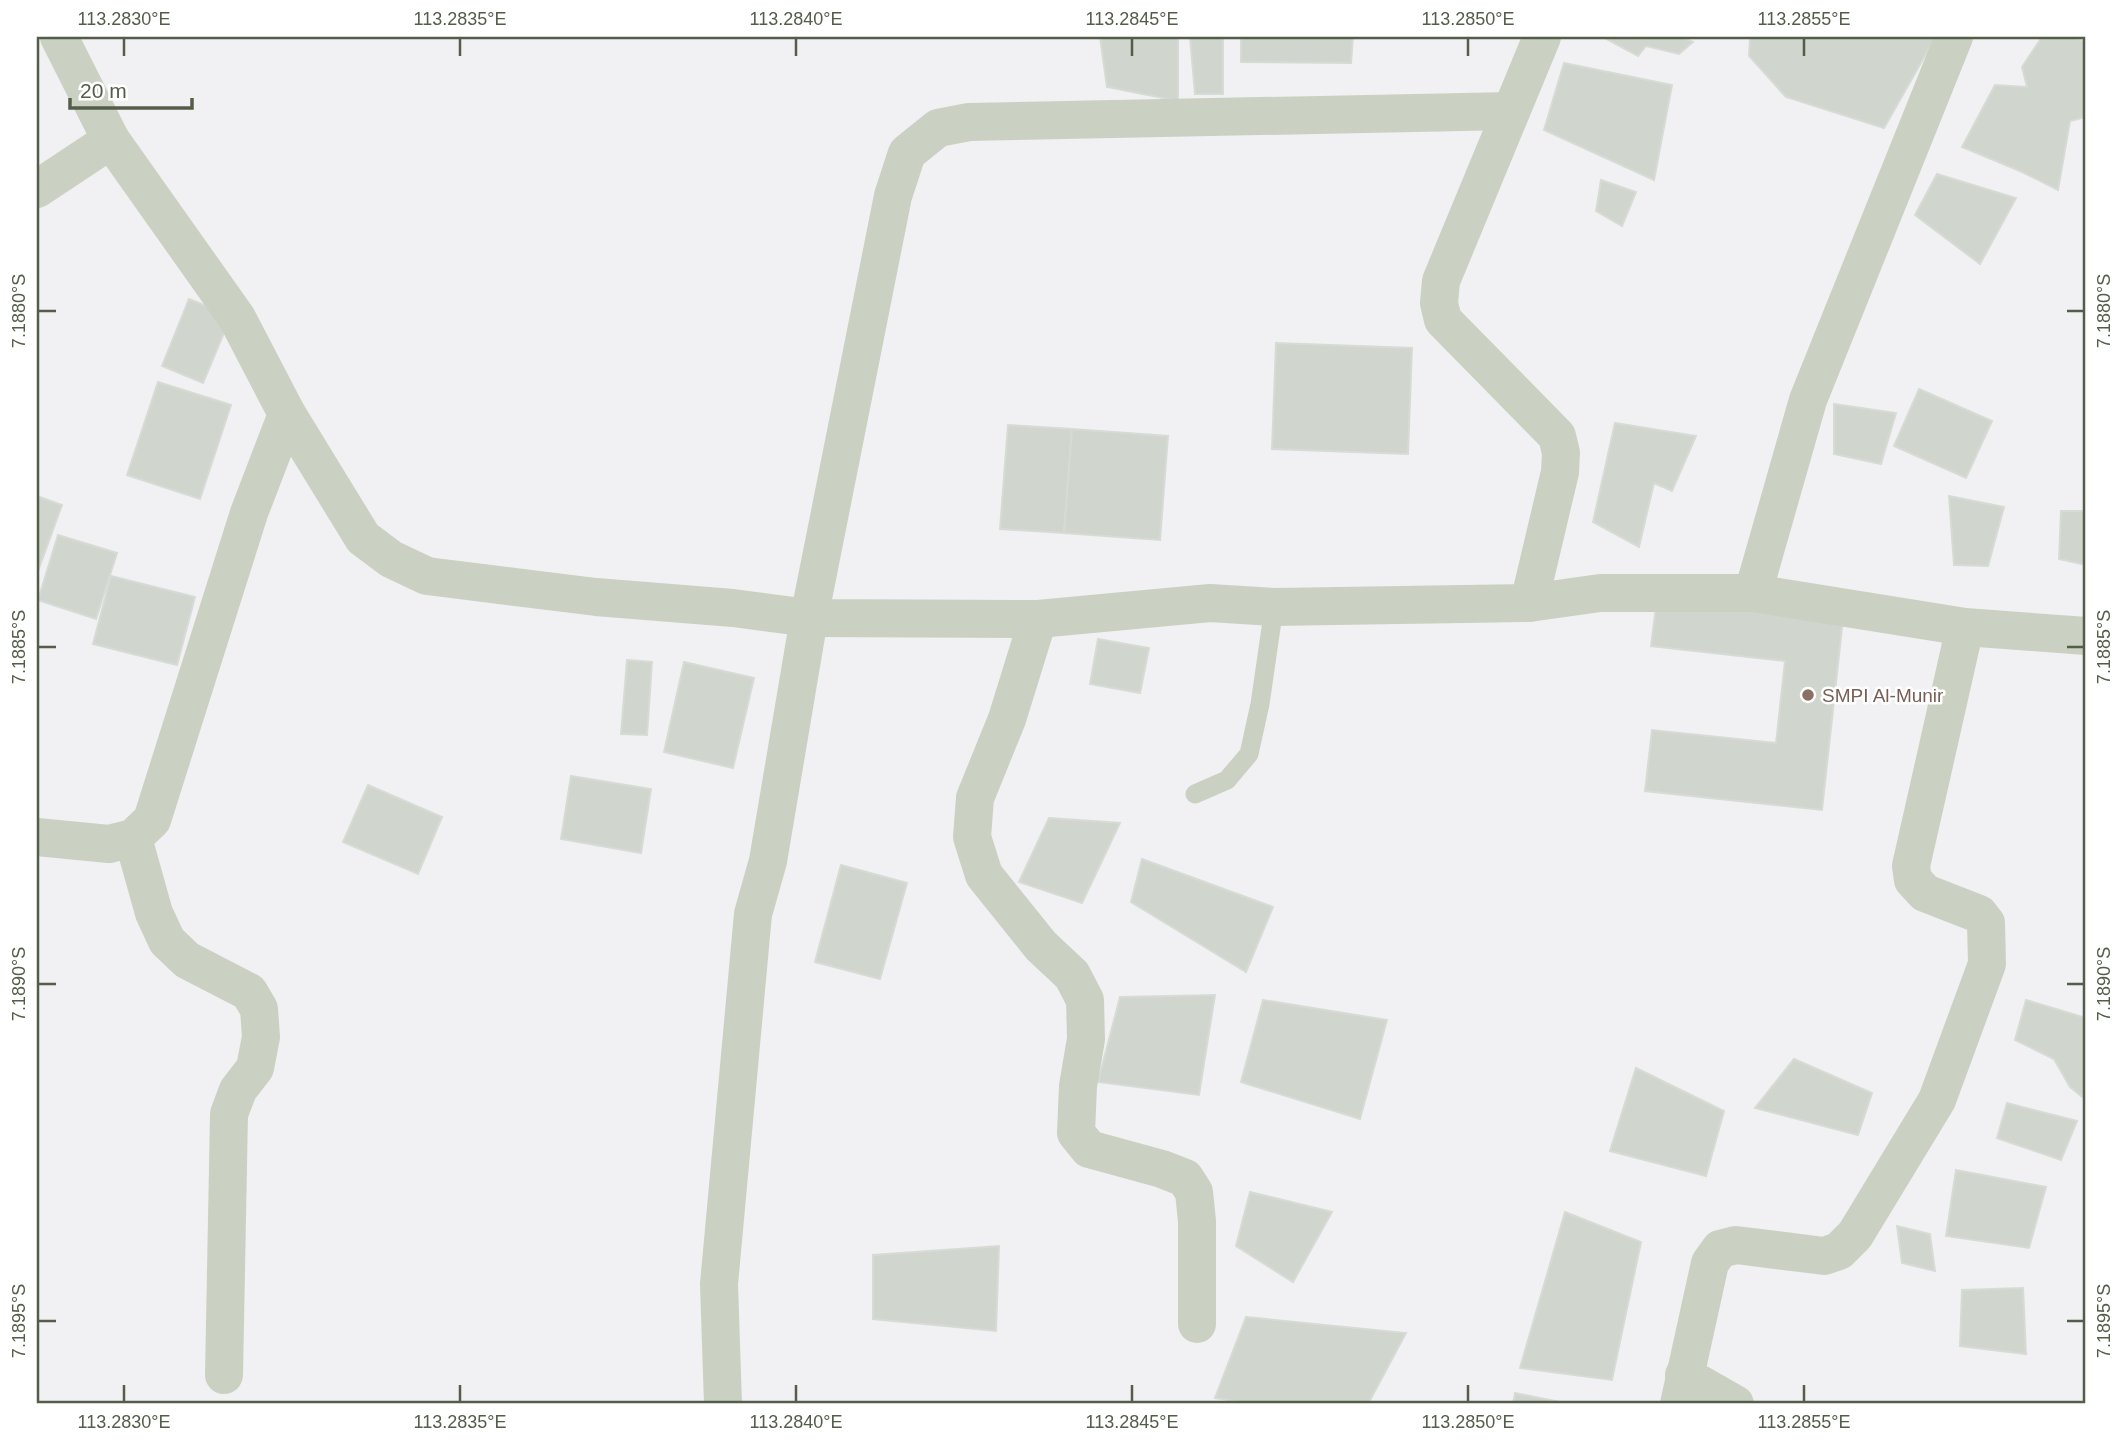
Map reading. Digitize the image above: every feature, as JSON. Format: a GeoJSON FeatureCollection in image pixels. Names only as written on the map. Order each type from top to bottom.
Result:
{"type":"FeatureCollection","features":[{"type":"Feature","properties":{"kind":"street"},"geometry":{"type":"LineString","coordinates":[[59,37],[111,140],[237,318],[287,414],[363,538],[391,559],[428,576],[596,597],[733,608],[809,618],[1038,619],[1210,603],[1274,607],[1529,603],[1600,593],[1753,593],[1965,627],[2086,636]]}},
{"type":"Feature","properties":{"kind":"street"},"geometry":{"type":"LineString","coordinates":[[1529,603],[1560,472],[1561,453],[1557,436],[1443,320],[1439,303],[1441,281],[1542,37]]}},
{"type":"Feature","properties":{"kind":"street"},"geometry":{"type":"LineString","coordinates":[[1753,593],[1808,400],[1954,37]]}},
{"type":"Feature","properties":{"kind":"street"},"geometry":{"type":"LineString","coordinates":[[723,1404],[719,1284],[753,914],[768,861],[809,618],[893,196],[907,153],[938,128],[969,122],[1511,111]]}},
{"type":"Feature","properties":{"kind":"street"},"geometry":{"type":"LineString","coordinates":[[37,189],[111,140]]}},
{"type":"Feature","properties":{"kind":"street"},"geometry":{"type":"LineString","coordinates":[[37,837],[110,844],[133,838],[152,820],[249,513],[287,414]]}},
{"type":"Feature","properties":{"kind":"street"},"geometry":{"type":"LineString","coordinates":[[1038,619],[1007,719],[975,798],[972,837],[984,875],[1041,946],[1072,975],[1085,1000],[1086,1039],[1078,1086],[1076,1133],[1089,1149],[1162,1168],[1185,1178],[1194,1192],[1197,1221],[1197,1324]]}},
{"type":"Feature","properties":{"kind":"street"},"geometry":{"type":"LineString","coordinates":[[1735,1404],[1681,1389],[1710,1263],[1720,1249],[1736,1245],[1824,1256],[1839,1251],[1855,1235],[1937,1100],[1987,964],[1986,923],[1979,914],[1925,892],[1913,880],[1911,866],[1965,627]]}},
{"type":"Feature","properties":{"kind":"street"},"geometry":{"type":"LineString","coordinates":[[133,838],[154,913],[167,941],[187,960],[249,992],[259,1009],[261,1037],[255,1068],[238,1090],[229,1114],[225,1374]]}},
{"type":"Feature","properties":{"kind":"lane"},"geometry":{"type":"LineString","coordinates":[[1195,794],[1227,780],[1249,754],[1260,704],[1274,607]]}},
{"type":"Feature","properties":{"kind":"building"},"geometry":{"type":"Polygon","coordinates":[[[1100,37],[1178,37],[1178,101],[1107,87],[1100,37]]]}},
{"type":"Feature","properties":{"kind":"building"},"geometry":{"type":"Polygon","coordinates":[[[1190,37],[1223,37],[1223,94],[1195,94],[1190,37]]]}},
{"type":"Feature","properties":{"kind":"building"},"geometry":{"type":"Polygon","coordinates":[[[1241,37],[1353,37],[1351,63],[1241,62],[1241,37]]]}},
{"type":"Feature","properties":{"kind":"building"},"geometry":{"type":"Polygon","coordinates":[[[1603,37],[1683,37],[1693,42],[1679,54],[1646,46],[1638,56],[1603,37]]]}},
{"type":"Feature","properties":{"kind":"building"},"geometry":{"type":"Polygon","coordinates":[[[1750,37],[1935,38],[1884,128],[1786,97],[1749,56],[1750,37]]]}},
{"type":"Feature","properties":{"kind":"building"},"geometry":{"type":"Polygon","coordinates":[[[2042,37],[2075,37],[2086,43],[2086,117],[2070,121],[2058,190],[1962,147],[1995,85],[2027,87],[2022,67],[2042,37]]]}},
{"type":"Feature","properties":{"kind":"building"},"geometry":{"type":"Polygon","coordinates":[[[1564,63],[1672,85],[1654,180],[1544,130],[1564,63]]]}},
{"type":"Feature","properties":{"kind":"building"},"geometry":{"type":"Polygon","coordinates":[[[1937,174],[2016,198],[1980,264],[1915,215],[1937,174]]]}},
{"type":"Feature","properties":{"kind":"building"},"geometry":{"type":"Polygon","coordinates":[[[1601,180],[1636,192],[1622,226],[1596,211],[1601,180]]]}},
{"type":"Feature","properties":{"kind":"building"},"geometry":{"type":"Polygon","coordinates":[[[189,299],[231,316],[203,383],[162,366],[189,299]]]}},
{"type":"Feature","properties":{"kind":"building"},"geometry":{"type":"Polygon","coordinates":[[[1276,343],[1412,348],[1408,454],[1272,449],[1276,343]]]}},
{"type":"Feature","properties":{"kind":"building"},"geometry":{"type":"Polygon","coordinates":[[[158,382],[231,405],[200,499],[127,475],[158,382]]]}},
{"type":"Feature","properties":{"kind":"building"},"geometry":{"type":"Polygon","coordinates":[[[1919,389],[1992,421],[1966,478],[1894,446],[1919,389]]]}},
{"type":"Feature","properties":{"kind":"building"},"geometry":{"type":"Polygon","coordinates":[[[1834,404],[1896,413],[1881,464],[1834,454],[1834,404]]]}},
{"type":"Feature","properties":{"kind":"building"},"geometry":{"type":"Polygon","coordinates":[[[1615,423],[1696,436],[1672,491],[1654,483],[1639,547],[1593,522],[1615,423]]]}},
{"type":"Feature","properties":{"kind":"building"},"geometry":{"type":"Polygon","coordinates":[[[1008,425],[1072,429],[1064,533],[1000,529],[1008,425]]]}},
{"type":"Feature","properties":{"kind":"building"},"geometry":{"type":"Polygon","coordinates":[[[1072,429],[1168,436],[1160,540],[1064,533],[1072,429]]]}},
{"type":"Feature","properties":{"kind":"building"},"geometry":{"type":"Polygon","coordinates":[[[37,496],[62,505],[37,574],[37,496]]]}},
{"type":"Feature","properties":{"kind":"building"},"geometry":{"type":"Polygon","coordinates":[[[1949,496],[2004,507],[1988,566],[1954,565],[1949,496]]]}},
{"type":"Feature","properties":{"kind":"building"},"geometry":{"type":"Polygon","coordinates":[[[2061,511],[2086,511],[2086,565],[2059,559],[2061,511]]]}},
{"type":"Feature","properties":{"kind":"building"},"geometry":{"type":"Polygon","coordinates":[[[58,535],[117,553],[96,619],[38,600],[58,535]]]}},
{"type":"Feature","properties":{"kind":"building"},"geometry":{"type":"Polygon","coordinates":[[[111,576],[195,597],[177,665],[93,644],[111,576]]]}},
{"type":"Feature","properties":{"kind":"building","name":"SMPI Al-Munir"},"geometry":{"type":"Polygon","coordinates":[[[1657,598],[1843,619],[1822,810],[1645,791],[1652,730],[1776,743],[1785,661],[1651,646],[1657,598]]]}},
{"type":"Feature","properties":{"kind":"building"},"geometry":{"type":"Polygon","coordinates":[[[1098,639],[1149,648],[1140,693],[1090,684],[1098,639]]]}},
{"type":"Feature","properties":{"kind":"building"},"geometry":{"type":"Polygon","coordinates":[[[627,660],[652,662],[647,735],[621,734],[627,660]]]}},
{"type":"Feature","properties":{"kind":"building"},"geometry":{"type":"Polygon","coordinates":[[[684,662],[754,678],[733,768],[664,752],[684,662]]]}},
{"type":"Feature","properties":{"kind":"building"},"geometry":{"type":"Polygon","coordinates":[[[571,776],[651,789],[641,853],[561,839],[571,776]]]}},
{"type":"Feature","properties":{"kind":"building"},"geometry":{"type":"Polygon","coordinates":[[[368,785],[442,817],[418,874],[343,842],[368,785]]]}},
{"type":"Feature","properties":{"kind":"building"},"geometry":{"type":"Polygon","coordinates":[[[1049,818],[1120,823],[1082,903],[1019,882],[1049,818]]]}},
{"type":"Feature","properties":{"kind":"building"},"geometry":{"type":"Polygon","coordinates":[[[1142,859],[1273,907],[1246,972],[1131,902],[1142,859]]]}},
{"type":"Feature","properties":{"kind":"building"},"geometry":{"type":"Polygon","coordinates":[[[841,865],[907,883],[880,979],[815,962],[841,865]]]}},
{"type":"Feature","properties":{"kind":"building"},"geometry":{"type":"Polygon","coordinates":[[[1215,995],[1199,1095],[1098,1082],[1120,997],[1215,995]]]}},
{"type":"Feature","properties":{"kind":"building"},"geometry":{"type":"Polygon","coordinates":[[[1263,1000],[1387,1020],[1360,1119],[1241,1082],[1263,1000]]]}},
{"type":"Feature","properties":{"kind":"building"},"geometry":{"type":"Polygon","coordinates":[[[2026,1000],[2086,1018],[2086,1100],[2070,1087],[2054,1059],[2015,1040],[2026,1000]]]}},
{"type":"Feature","properties":{"kind":"building"},"geometry":{"type":"Polygon","coordinates":[[[1794,1059],[1872,1093],[1858,1135],[1755,1108],[1794,1059]]]}},
{"type":"Feature","properties":{"kind":"building"},"geometry":{"type":"Polygon","coordinates":[[[1636,1068],[1724,1111],[1706,1176],[1610,1151],[1636,1068]]]}},
{"type":"Feature","properties":{"kind":"building"},"geometry":{"type":"Polygon","coordinates":[[[2007,1103],[2077,1121],[2061,1160],[1997,1138],[2007,1103]]]}},
{"type":"Feature","properties":{"kind":"building"},"geometry":{"type":"Polygon","coordinates":[[[1956,1170],[2046,1187],[2029,1248],[1946,1236],[1956,1170]]]}},
{"type":"Feature","properties":{"kind":"building"},"geometry":{"type":"Polygon","coordinates":[[[1250,1192],[1332,1212],[1293,1282],[1236,1246],[1250,1192]]]}},
{"type":"Feature","properties":{"kind":"building"},"geometry":{"type":"Polygon","coordinates":[[[1565,1212],[1641,1242],[1612,1380],[1520,1368],[1565,1212]]]}},
{"type":"Feature","properties":{"kind":"building"},"geometry":{"type":"Polygon","coordinates":[[[1897,1226],[1930,1234],[1935,1271],[1902,1263],[1897,1226]]]}},
{"type":"Feature","properties":{"kind":"building"},"geometry":{"type":"Polygon","coordinates":[[[999,1246],[996,1331],[873,1319],[873,1255],[999,1246]]]}},
{"type":"Feature","properties":{"kind":"building"},"geometry":{"type":"Polygon","coordinates":[[[2023,1288],[2026,1354],[1960,1346],[1962,1290],[2023,1288]]]}},
{"type":"Feature","properties":{"kind":"building"},"geometry":{"type":"Polygon","coordinates":[[[1246,1317],[1406,1333],[1368,1404],[1253,1404],[1215,1398],[1246,1317]]]}},
{"type":"Feature","properties":{"kind":"building"},"geometry":{"type":"Polygon","coordinates":[[[1515,1393],[1570,1404],[1513,1404],[1515,1393]]]}},
{"type":"Feature","properties":{"kind":"place","name":"SMPI Al-Munir"},"geometry":{"type":"Point","coordinates":[1808,695]}}]}
